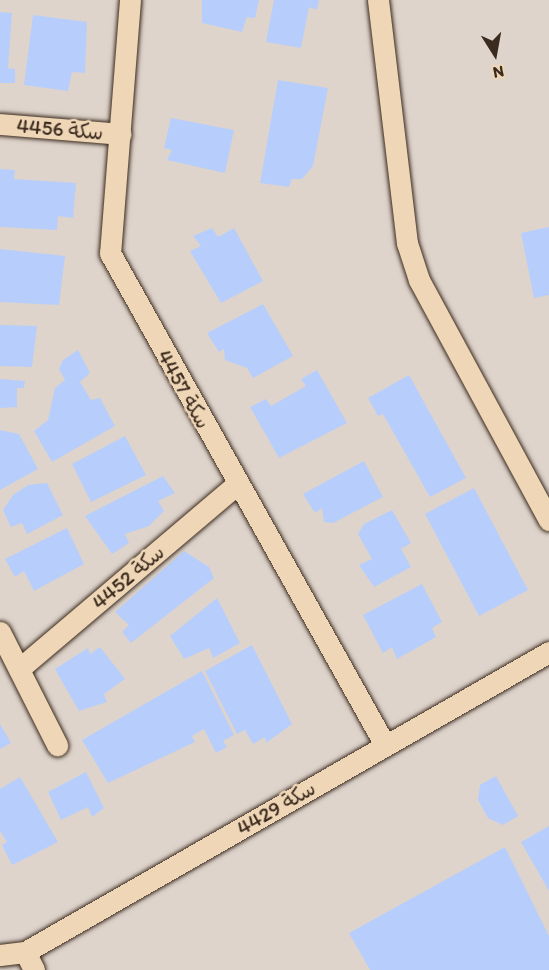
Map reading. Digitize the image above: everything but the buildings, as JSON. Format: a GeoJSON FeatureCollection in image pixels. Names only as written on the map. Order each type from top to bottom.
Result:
{"type":"FeatureCollection","features":[{"type":"Feature","properties":{"kind":"street","name":"سكة 4457"},"geometry":{"type":"LineString","coordinates":[[130,0],[110,253],[237,486],[385,745]]}},
{"type":"Feature","properties":{"kind":"street"},"geometry":{"type":"LineString","coordinates":[[378,0],[407,243],[419,280],[549,520]]}},
{"type":"Feature","properties":{"kind":"street","name":"سكة 4456"},"geometry":{"type":"LineString","coordinates":[[0,124],[121,134]]}},
{"type":"Feature","properties":{"kind":"street","name":"سكة 4452"},"geometry":{"type":"LineString","coordinates":[[19,669],[237,486]]}},
{"type":"Feature","properties":{"kind":"street"},"geometry":{"type":"LineString","coordinates":[[2,639],[57,745]]}},
{"type":"Feature","properties":{"kind":"street","name":"سكة 4429"},"geometry":{"type":"LineString","coordinates":[[0,955],[30,961],[385,745],[549,652]]}}]}
